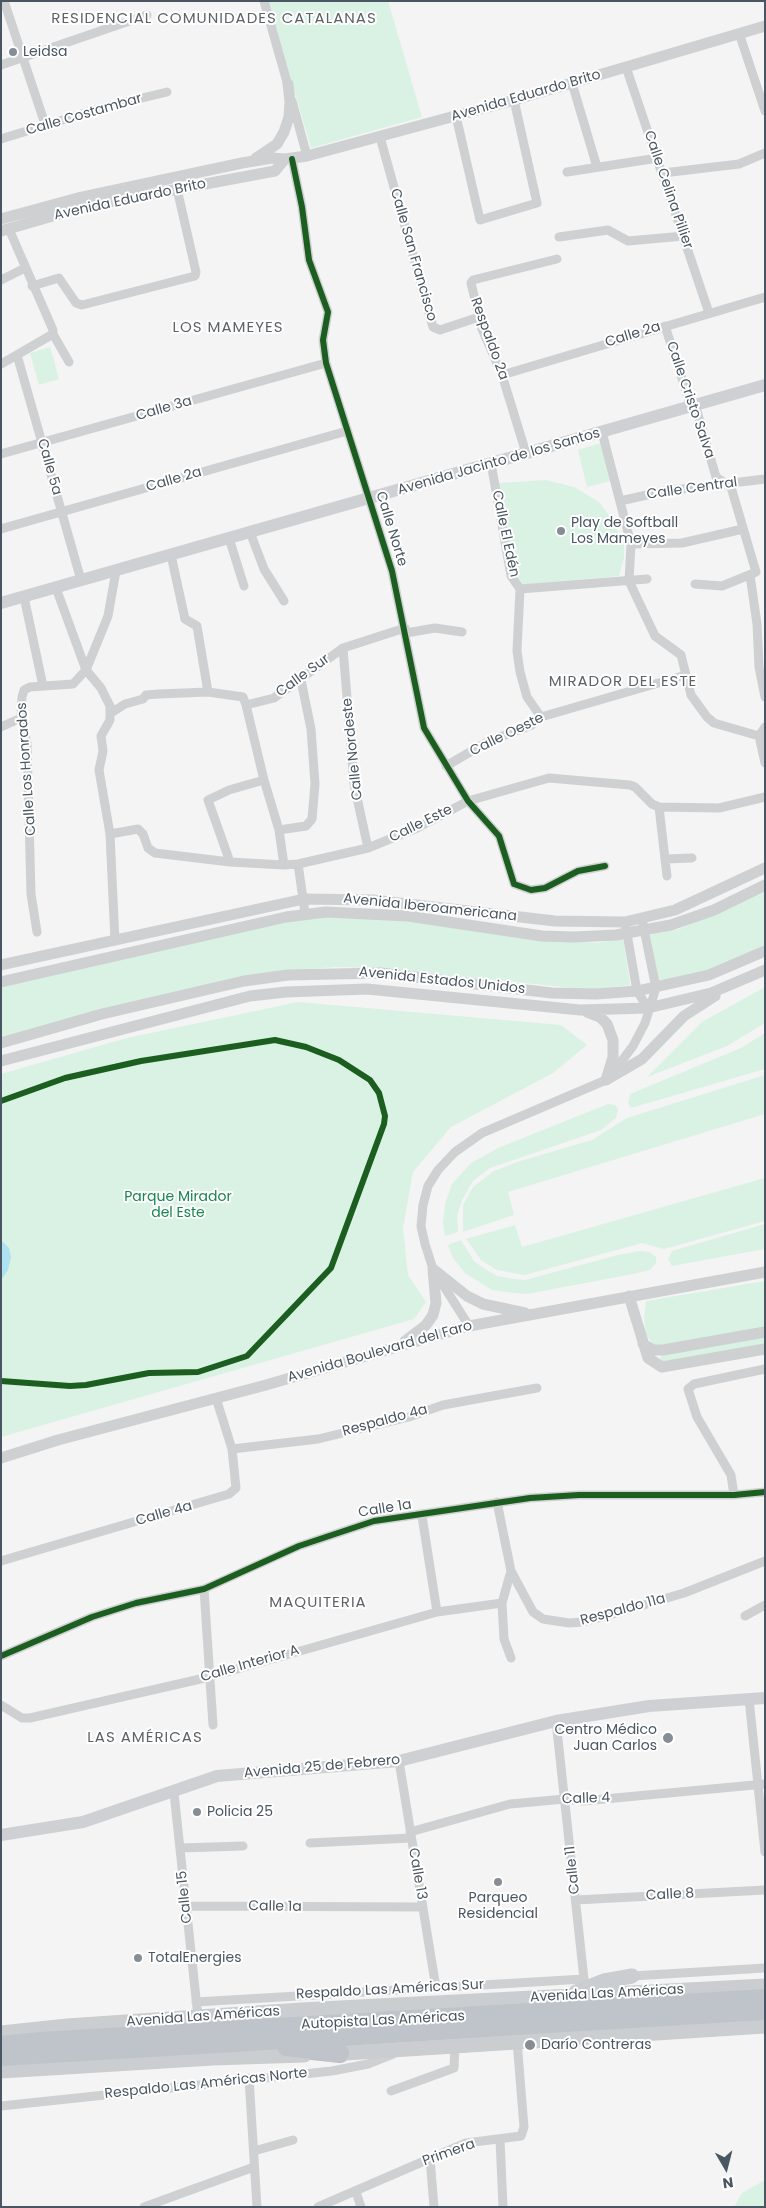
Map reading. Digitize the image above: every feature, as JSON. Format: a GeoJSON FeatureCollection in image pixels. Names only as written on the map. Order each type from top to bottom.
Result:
{"type":"FeatureCollection","features":[{"type":"Feature","properties":{"kind":"highway","name":"Autopista Las Américas"},"geometry":{"type":"LineString","coordinates":[[1,2045],[41,2040],[765,1998]]}},
{"type":"Feature","properties":{"kind":"highway","name":"Autopista Las Américas"},"geometry":{"type":"LineString","coordinates":[[1,2057],[239,2041],[765,2011]]}},
{"type":"Feature","properties":{"kind":"highway"},"geometry":{"type":"LineString","coordinates":[[239,2041],[340,2053]]}},
{"type":"Feature","properties":{"kind":"main road","name":"Avenida Jacinto de los Santos"},"geometry":{"type":"LineString","coordinates":[[1,603],[370,500],[490,463],[765,385]]}},
{"type":"Feature","properties":{"kind":"main road","name":"Avenida 25 de Febrero"},"geometry":{"type":"LineString","coordinates":[[1,1835],[83,1822],[218,1776],[399,1761],[556,1721],[649,1706],[765,1698]]}},
{"type":"Feature","properties":{"kind":"main road"},"geometry":{"type":"LineString","coordinates":[[548,1997],[576,1992],[604,1981],[632,1976]]}},
{"type":"Feature","properties":{"kind":"main road","name":"Avenida Las Américas"},"geometry":{"type":"LineString","coordinates":[[1,2033],[197,2010],[548,1997],[765,1986]]}},
{"type":"Feature","properties":{"kind":"main road"},"geometry":{"type":"LineString","coordinates":[[1,2071],[203,2058],[340,2053],[455,2044],[765,2026]]}},
{"type":"Feature","properties":{"kind":"street"},"geometry":{"type":"LineString","coordinates":[[4,1],[45,124]]}},
{"type":"Feature","properties":{"kind":"street"},"geometry":{"type":"LineString","coordinates":[[264,1],[307,156]]}},
{"type":"Feature","properties":{"kind":"street"},"geometry":{"type":"LineString","coordinates":[[1,65],[147,15]]}},
{"type":"Feature","properties":{"kind":"street","name":"Avenida Eduardo Brito"},"geometry":{"type":"LineString","coordinates":[[1,219],[78,198],[242,163],[272,158],[288,159],[307,156],[514,100],[765,26]]}},
{"type":"Feature","properties":{"kind":"street"},"geometry":{"type":"LineString","coordinates":[[739,33],[765,111]]}},
{"type":"Feature","properties":{"kind":"street","name":"Calle Celina Pillier"},"geometry":{"type":"LineString","coordinates":[[626,67],[709,313]]}},
{"type":"Feature","properties":{"kind":"street"},"geometry":{"type":"LineString","coordinates":[[572,83],[597,167]]}},
{"type":"Feature","properties":{"kind":"street"},"geometry":{"type":"LineString","coordinates":[[242,163],[269,150],[277,144],[284,132],[289,117],[288,84]]}},
{"type":"Feature","properties":{"kind":"street","name":"Calle Costambar"},"geometry":{"type":"LineString","coordinates":[[1,139],[45,124],[167,92]]}},
{"type":"Feature","properties":{"kind":"street"},"geometry":{"type":"LineString","coordinates":[[456,116],[480,220],[537,203],[514,100]]}},
{"type":"Feature","properties":{"kind":"street","name":"Calle San Francisco"},"geometry":{"type":"LineString","coordinates":[[380,136],[433,327],[440,330],[478,317]]}},
{"type":"Feature","properties":{"kind":"street"},"geometry":{"type":"LineString","coordinates":[[663,173],[739,164],[765,153]]}},
{"type":"Feature","properties":{"kind":"street"},"geometry":{"type":"LineString","coordinates":[[567,172],[658,158]]}},
{"type":"Feature","properties":{"kind":"street","name":"Avenida Eduardo Brito"},"geometry":{"type":"LineString","coordinates":[[5,230],[87,206],[275,171],[288,159]]}},
{"type":"Feature","properties":{"kind":"street","name":"Calle Norte"},"geometry":{"type":"LineString","coordinates":[[288,159],[302,206],[309,260],[328,312],[323,340],[326,363],[392,571],[423,724],[468,801],[499,836],[514,884],[533,890],[545,888],[578,871],[605,866]]}},
{"type":"Feature","properties":{"kind":"street"},"geometry":{"type":"LineString","coordinates":[[32,286],[59,278],[76,303],[82,305],[195,276],[196,272],[177,189]]}},
{"type":"Feature","properties":{"kind":"street"},"geometry":{"type":"LineString","coordinates":[[5,230],[25,268],[53,330],[53,334],[69,362]]}},
{"type":"Feature","properties":{"kind":"street"},"geometry":{"type":"LineString","coordinates":[[559,237],[608,230],[628,241],[684,236]]}},
{"type":"Feature","properties":{"kind":"street","name":"Respaldo 2a"},"geometry":{"type":"LineString","coordinates":[[526,453],[502,375],[478,317],[470,288],[473,280],[557,259]]}},
{"type":"Feature","properties":{"kind":"street"},"geometry":{"type":"LineString","coordinates":[[1,280],[25,268]]}},
{"type":"Feature","properties":{"kind":"street","name":"Calle 2a"},"geometry":{"type":"LineString","coordinates":[[502,375],[765,297]]}},
{"type":"Feature","properties":{"kind":"street","name":"Calle Cristo Salva"},"geometry":{"type":"LineString","coordinates":[[665,326],[692,406],[697,411],[716,477],[731,487],[757,574],[758,662],[765,697]]}},
{"type":"Feature","properties":{"kind":"street"},"geometry":{"type":"LineString","coordinates":[[1,364],[53,334]]}},
{"type":"Feature","properties":{"kind":"street","name":"Calle 5a"},"geometry":{"type":"LineString","coordinates":[[18,354],[81,580]]}},
{"type":"Feature","properties":{"kind":"street","name":"Calle 3a"},"geometry":{"type":"LineString","coordinates":[[1,454],[326,363]]}},
{"type":"Feature","properties":{"kind":"street","name":"Calle 2a"},"geometry":{"type":"LineString","coordinates":[[1,529],[348,431]]}},
{"type":"Feature","properties":{"kind":"street"},"geometry":{"type":"LineString","coordinates":[[602,432],[631,544],[629,581],[655,636],[681,656],[691,695],[711,720],[759,736]]}},
{"type":"Feature","properties":{"kind":"street","name":"Calle El Edén"},"geometry":{"type":"LineString","coordinates":[[490,463],[510,576],[520,589],[517,651],[520,672],[527,697],[541,717]]}},
{"type":"Feature","properties":{"kind":"street","name":"Calle Central"},"geometry":{"type":"LineString","coordinates":[[620,501],[665,491],[765,479]]}},
{"type":"Feature","properties":{"kind":"street"},"geometry":{"type":"LineString","coordinates":[[631,544],[682,543],[743,529]]}},
{"type":"Feature","properties":{"kind":"street"},"geometry":{"type":"LineString","coordinates":[[250,532],[264,569],[284,601]]}},
{"type":"Feature","properties":{"kind":"street"},"geometry":{"type":"LineString","coordinates":[[229,538],[244,586]]}},
{"type":"Feature","properties":{"kind":"street"},"geometry":{"type":"LineString","coordinates":[[171,555],[184,619],[197,626],[208,692]]}},
{"type":"Feature","properties":{"kind":"street"},"geometry":{"type":"LineString","coordinates":[[86,670],[108,616],[116,571]]}},
{"type":"Feature","properties":{"kind":"street"},"geometry":{"type":"LineString","coordinates":[[695,584],[722,586],[757,574]]}},
{"type":"Feature","properties":{"kind":"street"},"geometry":{"type":"LineString","coordinates":[[520,589],[647,579]]}},
{"type":"Feature","properties":{"kind":"street"},"geometry":{"type":"LineString","coordinates":[[56,588],[86,670],[108,700],[111,713]]}},
{"type":"Feature","properties":{"kind":"street"},"geometry":{"type":"LineString","coordinates":[[24,597],[43,686]]}},
{"type":"Feature","properties":{"kind":"street","name":"Calle Sur"},"geometry":{"type":"LineString","coordinates":[[246,705],[276,698],[343,648],[405,631],[434,628],[462,632]]}},
{"type":"Feature","properties":{"kind":"street","name":"Calle Nordeste"},"geometry":{"type":"LineString","coordinates":[[343,648],[354,784],[368,848]]}},
{"type":"Feature","properties":{"kind":"street","name":"Calle Los Honrados"},"geometry":{"type":"LineString","coordinates":[[37,932],[31,894],[27,743],[21,718],[24,690],[43,686],[73,684],[86,670]]}},
{"type":"Feature","properties":{"kind":"street","name":"Calle Oeste"},"geometry":{"type":"LineString","coordinates":[[446,766],[489,742],[532,725],[541,717],[686,675]]}},
{"type":"Feature","properties":{"kind":"street"},"geometry":{"type":"LineString","coordinates":[[279,830],[306,826],[312,819],[315,784],[312,729],[302,680]]}},
{"type":"Feature","properties":{"kind":"street"},"geometry":{"type":"LineString","coordinates":[[115,941],[110,834],[99,770],[103,751],[101,734],[111,713],[125,704],[144,696],[208,692],[243,697],[279,830],[284,865]]}},
{"type":"Feature","properties":{"kind":"street"},"geometry":{"type":"LineString","coordinates":[[1,727],[21,718]]}},
{"type":"Feature","properties":{"kind":"street"},"geometry":{"type":"LineString","coordinates":[[765,727],[759,736],[765,763]]}},
{"type":"Feature","properties":{"kind":"street","name":"Calle Este"},"geometry":{"type":"LineString","coordinates":[[110,834],[138,828],[143,834],[148,848],[155,853],[230,862],[284,865],[298,864],[368,848],[417,828],[468,801],[520,785],[551,778],[628,785],[635,787],[652,804],[659,807]]}},
{"type":"Feature","properties":{"kind":"street"},"geometry":{"type":"LineString","coordinates":[[230,862],[208,800],[229,790],[264,780]]}},
{"type":"Feature","properties":{"kind":"street"},"geometry":{"type":"LineString","coordinates":[[667,876],[659,807],[719,808],[765,797]]}},
{"type":"Feature","properties":{"kind":"street"},"geometry":{"type":"LineString","coordinates":[[665,860],[692,858]]}},
{"type":"Feature","properties":{"kind":"street"},"geometry":{"type":"LineString","coordinates":[[298,864],[305,913]]}},
{"type":"Feature","properties":{"kind":"street","name":"Avenida Iberoamericana"},"geometry":{"type":"LineString","coordinates":[[644,925],[765,868]]}},
{"type":"Feature","properties":{"kind":"street","name":"Avenida Iberoamericana"},"geometry":{"type":"LineString","coordinates":[[1,982],[305,913],[342,912],[408,916],[557,937],[590,937],[644,925],[672,925],[714,910],[765,885]]}},
{"type":"Feature","properties":{"kind":"street","name":"Avenida Iberoamericana"},"geometry":{"type":"LineString","coordinates":[[1,965],[304,899],[373,900],[626,928]]}},
{"type":"Feature","properties":{"kind":"street"},"geometry":{"type":"LineString","coordinates":[[606,1080],[633,1046],[645,1023],[648,1008],[656,988],[644,925]]}},
{"type":"Feature","properties":{"kind":"street"},"geometry":{"type":"LineString","coordinates":[[626,928],[637,991],[648,1008]]}},
{"type":"Feature","properties":{"kind":"street","name":"Avenida Estados Unidos"},"geometry":{"type":"LineString","coordinates":[[1,1043],[102,1014],[244,981],[288,975],[341,972],[380,973],[552,993],[596,994],[656,988],[709,975],[765,951]]}},
{"type":"Feature","properties":{"kind":"street","name":"Avenida Estados Unidos"},"geometry":{"type":"LineString","coordinates":[[1,1061],[106,1032],[250,996],[286,992],[367,989],[580,1010],[648,1008],[711,993],[765,970]]}},
{"type":"Feature","properties":{"kind":"street"},"geometry":{"type":"LineString","coordinates":[[399,1345],[426,1325],[433,1315],[436,1303],[433,1268],[421,1226],[423,1205],[428,1186],[438,1170],[455,1152],[482,1133],[606,1080],[642,1059],[684,1016],[697,1006],[743,980]]}},
{"type":"Feature","properties":{"kind":"street"},"geometry":{"type":"LineString","coordinates":[[580,1010],[600,1017],[607,1024],[613,1040],[613,1057],[606,1080]]}},
{"type":"Feature","properties":{"kind":"street"},"geometry":{"type":"LineString","coordinates":[[102,1014],[106,1032]]}},
{"type":"Feature","properties":{"kind":"street"},"geometry":{"type":"LineString","coordinates":[[433,1268],[467,1296],[482,1304],[534,1314]]}},
{"type":"Feature","properties":{"kind":"street"},"geometry":{"type":"LineString","coordinates":[[433,1268],[469,1326]]}},
{"type":"Feature","properties":{"kind":"street","name":"Avenida Boulevard del Faro"},"geometry":{"type":"LineString","coordinates":[[1,1458],[58,1440],[216,1398],[469,1326],[765,1272]]}},
{"type":"Feature","properties":{"kind":"street"},"geometry":{"type":"LineString","coordinates":[[629,1296],[648,1358],[662,1368],[765,1349]]}},
{"type":"Feature","properties":{"kind":"street"},"geometry":{"type":"LineString","coordinates":[[643,1344],[653,1350],[663,1350],[765,1332]]}},
{"type":"Feature","properties":{"kind":"street"},"geometry":{"type":"LineString","coordinates":[[734,1495],[731,1475],[697,1418],[688,1389],[694,1384],[765,1369]]}},
{"type":"Feature","properties":{"kind":"street","name":"Respaldo 4a"},"geometry":{"type":"LineString","coordinates":[[232,1449],[318,1439],[410,1417],[444,1405],[537,1388]]}},
{"type":"Feature","properties":{"kind":"street","name":"Calle 4a"},"geometry":{"type":"LineString","coordinates":[[1,1561],[229,1494],[236,1488],[232,1449],[216,1398]]}},
{"type":"Feature","properties":{"kind":"street","name":"Calle 1a"},"geometry":{"type":"LineString","coordinates":[[1,1656],[92,1616],[136,1603],[204,1589],[299,1546],[351,1527],[374,1521],[422,1516],[497,1502],[579,1495],[734,1495],[765,1492]]}},
{"type":"Feature","properties":{"kind":"street","name":"Respaldo 11a"},"geometry":{"type":"LineString","coordinates":[[497,1502],[511,1571],[533,1612],[543,1619],[569,1623],[612,1614],[684,1593],[765,1561]]}},
{"type":"Feature","properties":{"kind":"street"},"geometry":{"type":"LineString","coordinates":[[422,1516],[436,1612]]}},
{"type":"Feature","properties":{"kind":"street"},"geometry":{"type":"LineString","coordinates":[[511,1571],[502,1602],[504,1639],[511,1658]]}},
{"type":"Feature","properties":{"kind":"street"},"geometry":{"type":"LineString","coordinates":[[204,1589],[208,1676],[213,1725]]}},
{"type":"Feature","properties":{"kind":"street","name":"Calle Interior A"},"geometry":{"type":"LineString","coordinates":[[1,1705],[22,1718],[30,1718],[208,1676],[436,1612],[502,1602]]}},
{"type":"Feature","properties":{"kind":"street"},"geometry":{"type":"LineString","coordinates":[[745,1616],[765,1605]]}},
{"type":"Feature","properties":{"kind":"street"},"geometry":{"type":"LineString","coordinates":[[749,1699],[761,1784],[765,1852]]}},
{"type":"Feature","properties":{"kind":"street","name":"Calle 11"},"geometry":{"type":"LineString","coordinates":[[556,1721],[584,1978]]}},
{"type":"Feature","properties":{"kind":"street","name":"Calle 13"},"geometry":{"type":"LineString","coordinates":[[399,1761],[436,1988]]}},
{"type":"Feature","properties":{"kind":"street","name":"Calle 4"},"geometry":{"type":"LineString","coordinates":[[310,1843],[410,1835],[510,1804],[565,1798],[583,1801],[761,1784]]}},
{"type":"Feature","properties":{"kind":"street","name":"Calle 15"},"geometry":{"type":"LineString","coordinates":[[174,1792],[197,2010]]}},
{"type":"Feature","properties":{"kind":"street"},"geometry":{"type":"LineString","coordinates":[[180,1848],[242,1846]]}},
{"type":"Feature","properties":{"kind":"street","name":"Calle 8"},"geometry":{"type":"LineString","coordinates":[[576,1900],[765,1890]]}},
{"type":"Feature","properties":{"kind":"street","name":"Calle 1a"},"geometry":{"type":"LineString","coordinates":[[187,1906],[423,1907]]}},
{"type":"Feature","properties":{"kind":"street"},"geometry":{"type":"LineString","coordinates":[[632,1976],[765,1968]]}},
{"type":"Feature","properties":{"kind":"street"},"geometry":{"type":"LineString","coordinates":[[548,1997],[575,1986],[584,1978]]}},
{"type":"Feature","properties":{"kind":"street","name":"Respaldo Las Américas Sur"},"geometry":{"type":"LineString","coordinates":[[197,2010],[436,1988],[584,1978]]}},
{"type":"Feature","properties":{"kind":"street","name":"Primera"},"geometry":{"type":"LineString","coordinates":[[318,2207],[466,2143],[520,2137],[524,2127],[516,2041]]}},
{"type":"Feature","properties":{"kind":"street"},"geometry":{"type":"LineString","coordinates":[[391,2091],[454,2068],[456,2064],[455,2044]]}},
{"type":"Feature","properties":{"kind":"street","name":"Respaldo Las Américas Norte"},"geometry":{"type":"LineString","coordinates":[[1,2106],[346,2069],[368,2064],[407,2048]]}},
{"type":"Feature","properties":{"kind":"street"},"geometry":{"type":"LineString","coordinates":[[249,2078],[257,2207]]}},
{"type":"Feature","properties":{"kind":"street"},"geometry":{"type":"LineString","coordinates":[[500,2139],[503,2207]]}},
{"type":"Feature","properties":{"kind":"street"},"geometry":{"type":"LineString","coordinates":[[254,2151],[293,2140]]}},
{"type":"Feature","properties":{"kind":"street"},"geometry":{"type":"LineString","coordinates":[[430,2158],[434,2207]]}},
{"type":"Feature","properties":{"kind":"street"},"geometry":{"type":"LineString","coordinates":[[144,2207],[254,2167]]}},
{"type":"Feature","properties":{"kind":"street"},"geometry":{"type":"LineString","coordinates":[[356,2192],[361,2207]]}},
{"type":"Feature","properties":{"kind":"green space"},"geometry":{"type":"Polygon","coordinates":[[[268,1],[388,1],[422,117],[311,148],[268,1]]]}},
{"type":"Feature","properties":{"kind":"green space"},"geometry":{"type":"Polygon","coordinates":[[[50,347],[59,379],[39,385],[30,353],[50,347]]]}},
{"type":"Feature","properties":{"kind":"green space"},"geometry":{"type":"Polygon","coordinates":[[[601,443],[611,481],[587,487],[578,450],[601,443]]]}},
{"type":"Feature","properties":{"kind":"green space","name":"Play de Softball Los Mameyes"},"geometry":{"type":"Polygon","coordinates":[[[546,480],[574,487],[599,502],[611,518],[624,544],[624,558],[619,576],[519,585],[510,575],[499,483],[546,480]]]}},
{"type":"Feature","properties":{"kind":"green space"},"geometry":{"type":"Polygon","coordinates":[[[765,889],[765,947],[717,969],[659,982],[650,935],[680,929],[765,889]]]}},
{"type":"Feature","properties":{"kind":"green space"},"geometry":{"type":"Polygon","coordinates":[[[334,916],[404,920],[526,938],[597,943],[623,938],[630,985],[592,990],[380,968],[335,967],[285,971],[1,1039],[1,987],[305,917],[334,916]]]}},
{"type":"Feature","properties":{"kind":"green space"},"geometry":{"type":"Polygon","coordinates":[[[765,987],[765,1023],[727,1046],[647,1077],[702,1022],[765,987]]]}},
{"type":"Feature","properties":{"kind":"green space","name":"Parque Mirador del Este"},"geometry":{"type":"Polygon","coordinates":[[[298,1002],[561,1025],[587,1045],[553,1073],[451,1127],[413,1172],[403,1228],[408,1275],[426,1302],[414,1319],[1,1437],[1,1074],[127,1038],[298,1002]]]}},
{"type":"Feature","properties":{"kind":"green space"},"geometry":{"type":"Polygon","coordinates":[[[765,1033],[765,1069],[631,1108],[628,1103],[630,1094],[741,1048],[765,1033]]]}},
{"type":"Feature","properties":{"kind":"green space"},"geometry":{"type":"Polygon","coordinates":[[[765,1075],[765,1114],[508,1192],[514,1215],[463,1232],[463,1205],[473,1187],[494,1171],[520,1161],[592,1140],[627,1118],[765,1075]]]}},
{"type":"Feature","properties":{"kind":"green space"},"geometry":{"type":"Polygon","coordinates":[[[608,1104],[615,1105],[618,1109],[616,1118],[601,1130],[490,1168],[473,1181],[462,1200],[457,1216],[458,1232],[445,1236],[443,1223],[445,1204],[452,1184],[471,1163],[498,1148],[608,1104]]]}},
{"type":"Feature","properties":{"kind":"green space"},"geometry":{"type":"Polygon","coordinates":[[[765,1178],[765,1221],[664,1249],[642,1243],[525,1275],[497,1270],[481,1260],[466,1239],[515,1225],[522,1247],[765,1178]]]}},
{"type":"Feature","properties":{"kind":"green space"},"geometry":{"type":"Polygon","coordinates":[[[765,1224],[765,1249],[672,1266],[668,1259],[672,1251],[765,1224]]]}},
{"type":"Feature","properties":{"kind":"green space"},"geometry":{"type":"Polygon","coordinates":[[[461,1240],[474,1261],[497,1276],[514,1279],[525,1280],[618,1255],[640,1251],[650,1252],[656,1257],[656,1263],[650,1270],[633,1274],[527,1294],[514,1293],[492,1290],[465,1273],[453,1258],[448,1245],[461,1240]]]}},
{"type":"Feature","properties":{"kind":"green space"},"geometry":{"type":"Polygon","coordinates":[[[765,1281],[765,1330],[665,1346],[653,1345],[646,1334],[644,1318],[646,1301],[765,1281]]]}},
{"type":"Feature","properties":{"kind":"green space"},"geometry":{"type":"Polygon","coordinates":[[[765,1335],[765,1348],[663,1363],[660,1359],[662,1353],[765,1335]]]}},
{"type":"Feature","properties":{"kind":"green space"},"geometry":{"type":"Polygon","coordinates":[[[765,2180],[765,2207],[734,2207],[742,2193],[765,2180]]]}},
{"type":"Feature","properties":{"kind":"water"},"geometry":{"type":"Polygon","coordinates":[[[1,1240],[9,1248],[11,1257],[8,1270],[1,1280],[1,1240]]]}},
{"type":"Feature","properties":{"kind":"cycle path"},"geometry":{"type":"LineString","coordinates":[[292,159],[302,207],[309,260],[328,312],[323,340],[326,363],[392,571],[424,728],[468,801],[499,836],[514,884],[531,890],[545,888],[578,871],[605,866]]}},
{"type":"Feature","properties":{"kind":"cycle path"},"geometry":{"type":"LineString","coordinates":[[1,1101],[65,1078],[141,1061],[275,1040],[306,1047],[339,1060],[370,1080],[379,1093],[385,1116],[384,1124],[331,1268],[247,1356],[198,1372],[149,1373],[86,1385],[70,1386],[1,1381]]}},
{"type":"Feature","properties":{"kind":"cycle path"},"geometry":{"type":"LineString","coordinates":[[1,1656],[92,1617],[136,1603],[204,1589],[299,1546],[374,1521],[530,1498],[579,1495],[734,1495],[765,1492]]}},
{"type":"Feature","properties":{"kind":"place","name":"Leidsa"},"geometry":{"type":"Point","coordinates":[13,52]}},
{"type":"Feature","properties":{"kind":"place","name":"Play de Softball Los Mameyes"},"geometry":{"type":"Point","coordinates":[561,531]}},
{"type":"Feature","properties":{"kind":"place","name":"Centro Médico Juan Carlos"},"geometry":{"type":"Point","coordinates":[668,1738]}},
{"type":"Feature","properties":{"kind":"place","name":"Policia 25"},"geometry":{"type":"Point","coordinates":[197,1812]}},
{"type":"Feature","properties":{"kind":"place","name":"Parqueo Residencial"},"geometry":{"type":"Point","coordinates":[498,1882]}},
{"type":"Feature","properties":{"kind":"place","name":"TotalEnergies"},"geometry":{"type":"Point","coordinates":[138,1958]}},
{"type":"Feature","properties":{"kind":"place","name":"Darío Contreras"},"geometry":{"type":"Point","coordinates":[530,2045]}},
{"type":"Feature","properties":{"kind":"district","name":"RESIDENCIAL COMUNIDADES CATALANAS"},"geometry":{"type":"Point","coordinates":[214,19]}},
{"type":"Feature","properties":{"kind":"district","name":"LOS MAMEYES"},"geometry":{"type":"Point","coordinates":[228,328]}},
{"type":"Feature","properties":{"kind":"district","name":"MIRADOR DEL ESTE"},"geometry":{"type":"Point","coordinates":[623,682]}},
{"type":"Feature","properties":{"kind":"district","name":"MAQUITERIA"},"geometry":{"type":"Point","coordinates":[318,1603]}},
{"type":"Feature","properties":{"kind":"district","name":"LAS AMÉRICAS"},"geometry":{"type":"Point","coordinates":[145,1738]}}]}
